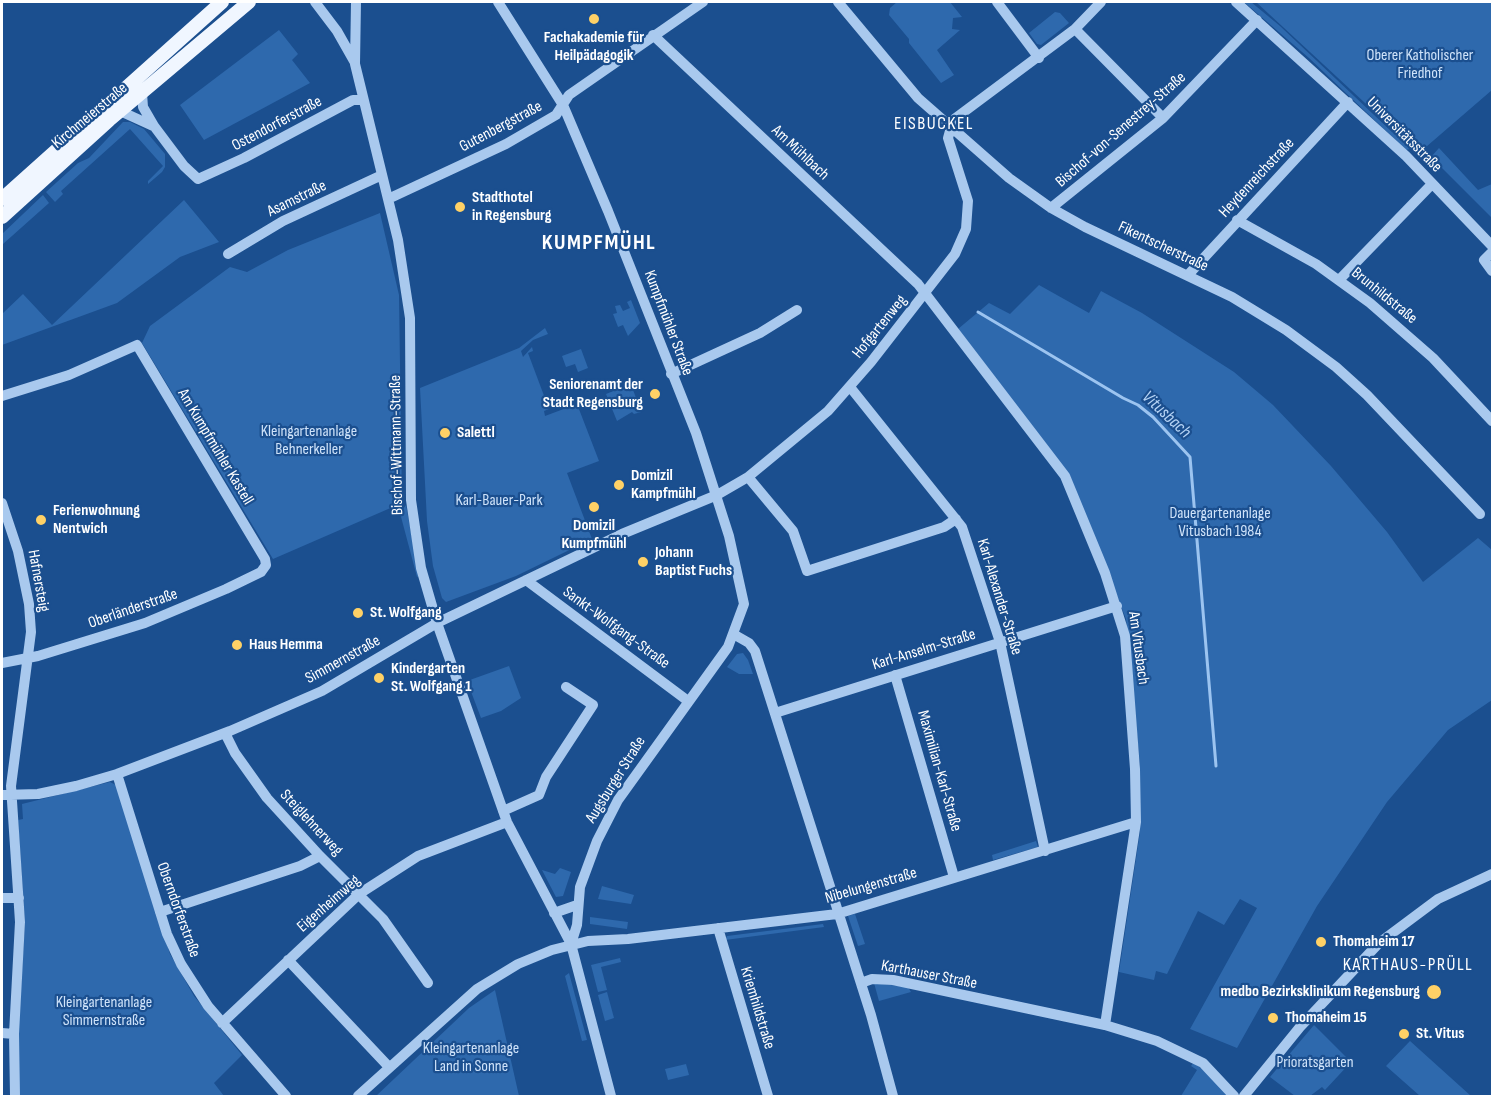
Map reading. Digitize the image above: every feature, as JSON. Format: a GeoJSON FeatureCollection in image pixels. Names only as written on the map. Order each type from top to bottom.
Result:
{"type":"FeatureCollection","features":[{"type":"Feature","properties":{"kind":"main road","name":"Kirchmeierstraße"},"geometry":{"type":"LineString","coordinates":[[2,200],[222,2]]}},
{"type":"Feature","properties":{"kind":"main road","name":"Kirchmeierstraße"},"geometry":{"type":"LineString","coordinates":[[2,217],[60,163],[249,2]]}},
{"type":"Feature","properties":{"kind":"main road"},"geometry":{"type":"LineString","coordinates":[[190,31],[200,33],[202,44]]}},
{"type":"Feature","properties":{"kind":"street","name":"Bischof-Wittmann-Straße"},"geometry":{"type":"LineString","coordinates":[[315,2],[337,31],[355,64]]}},
{"type":"Feature","properties":{"kind":"street","name":"Bischof-Wittmann-Straße"},"geometry":{"type":"LineString","coordinates":[[356,2],[355,64],[405,276],[410,318],[412,509],[422,568],[437,623],[507,822],[571,944]]}},
{"type":"Feature","properties":{"kind":"street","name":"Kumpfmühler Straße"},"geometry":{"type":"LineString","coordinates":[[498,2],[563,105],[608,211],[717,495],[742,586],[744,604]]}},
{"type":"Feature","properties":{"kind":"street","name":"Gutenbergstraße"},"geometry":{"type":"LineString","coordinates":[[388,199],[506,144],[556,115],[568,95],[703,2]]}},
{"type":"Feature","properties":{"kind":"street","name":"Fikentscherstraße"},"geometry":{"type":"LineString","coordinates":[[841,2],[882,57],[918,98],[1009,178],[1052,208],[1257,310],[1336,367],[1389,416],[1479,514]]}},
{"type":"Feature","properties":{"kind":"street"},"geometry":{"type":"LineString","coordinates":[[997,2],[1039,57]]}},
{"type":"Feature","properties":{"kind":"street"},"geometry":{"type":"LineString","coordinates":[[949,126],[958,115],[1075,29],[1101,2]]}},
{"type":"Feature","properties":{"kind":"street","name":"Universitätsstraße"},"geometry":{"type":"LineString","coordinates":[[1236,2],[1348,102],[1492,246]]}},
{"type":"Feature","properties":{"kind":"street","name":"Bischof-von-Senestrey-Straße"},"geometry":{"type":"LineString","coordinates":[[1052,208],[1163,118],[1257,21]]}},
{"type":"Feature","properties":{"kind":"street"},"geometry":{"type":"LineString","coordinates":[[1075,29],[1163,118]]}},
{"type":"Feature","properties":{"kind":"street","name":"Am Mühlbach"},"geometry":{"type":"LineString","coordinates":[[653,35],[925,294]]}},
{"type":"Feature","properties":{"kind":"street"},"geometry":{"type":"LineString","coordinates":[[142,93],[143,107],[154,126]]}},
{"type":"Feature","properties":{"kind":"street","name":"Ostendorferstraße"},"geometry":{"type":"LineString","coordinates":[[154,126],[193,177],[205,178],[353,100],[363,100]]}},
{"type":"Feature","properties":{"kind":"street","name":"Heydenreichstraße"},"geometry":{"type":"LineString","coordinates":[[1188,275],[1348,102]]}},
{"type":"Feature","properties":{"kind":"street"},"geometry":{"type":"LineString","coordinates":[[120,111],[154,126]]}},
{"type":"Feature","properties":{"kind":"street","name":"Hofgartenweg"},"geometry":{"type":"LineString","coordinates":[[717,495],[748,477],[828,411],[850,387],[955,254],[966,229],[968,213],[964,182],[950,149],[949,126]]}},
{"type":"Feature","properties":{"kind":"street","name":"Asamstraße"},"geometry":{"type":"LineString","coordinates":[[228,254],[283,221],[382,175]]}},
{"type":"Feature","properties":{"kind":"street"},"geometry":{"type":"LineString","coordinates":[[1340,279],[1432,184]]}},
{"type":"Feature","properties":{"kind":"street","name":"Brunhildstraße"},"geometry":{"type":"LineString","coordinates":[[1237,220],[1340,279],[1402,330],[1492,421]]}},
{"type":"Feature","properties":{"kind":"street"},"geometry":{"type":"LineString","coordinates":[[1492,252],[1484,260],[1492,271]]}},
{"type":"Feature","properties":{"kind":"street","name":"Am Vitusbach"},"geometry":{"type":"LineString","coordinates":[[925,294],[1065,476],[1117,606],[1125,636],[1135,769],[1136,822],[1106,1025]]}},
{"type":"Feature","properties":{"kind":"street"},"geometry":{"type":"LineString","coordinates":[[671,374],[760,333],[797,310]]}},
{"type":"Feature","properties":{"kind":"street","name":"Am Kumpfmühler Kastell"},"geometry":{"type":"LineString","coordinates":[[2,396],[69,375],[137,345],[260,550],[266,565]]}},
{"type":"Feature","properties":{"kind":"street","name":"Karl-Alexander-Straße"},"geometry":{"type":"LineString","coordinates":[[850,387],[962,527],[1000,642],[1045,851]]}},
{"type":"Feature","properties":{"kind":"street"},"geometry":{"type":"LineString","coordinates":[[748,477],[793,531],[807,571],[944,527],[956,519]]}},
{"type":"Feature","properties":{"kind":"street","name":"Simmernstraße"},"geometry":{"type":"LineString","coordinates":[[6,796],[56,790],[117,774],[225,733],[322,690],[437,623],[622,534],[717,495]]}},
{"type":"Feature","properties":{"kind":"street","name":"Hafnersteig"},"geometry":{"type":"LineString","coordinates":[[2,503],[18,551],[26,586],[31,632],[6,796],[19,898],[20,946],[14,1034],[15,1096]]}},
{"type":"Feature","properties":{"kind":"street","name":"Oberländerstraße"},"geometry":{"type":"LineString","coordinates":[[2,663],[145,623],[226,589],[261,572],[266,565]]}},
{"type":"Feature","properties":{"kind":"street","name":"Sankt-Wolfgang-Straße"},"geometry":{"type":"LineString","coordinates":[[526,580],[688,701]]}},
{"type":"Feature","properties":{"kind":"street","name":"Augsburger Straße"},"geometry":{"type":"LineString","coordinates":[[611,1096],[571,944],[577,925],[577,905],[584,874],[607,820],[638,769],[735,635],[744,604]]}},
{"type":"Feature","properties":{"kind":"street","name":"Karl-Anselm-Straße"},"geometry":{"type":"LineString","coordinates":[[775,713],[1117,606]]}},
{"type":"Feature","properties":{"kind":"street","name":"Karthauser Straße"},"geometry":{"type":"LineString","coordinates":[[735,635],[749,643],[755,651],[837,914],[861,982],[893,980],[1106,1025],[1157,1041],[1192,1057],[1211,1070],[1234,1096]]}},
{"type":"Feature","properties":{"kind":"street","name":"Maximilian-Karl-Straße"},"geometry":{"type":"LineString","coordinates":[[895,675],[954,877]]}},
{"type":"Feature","properties":{"kind":"street"},"geometry":{"type":"LineString","coordinates":[[503,811],[539,795],[546,777],[593,705],[566,687]]}},
{"type":"Feature","properties":{"kind":"street","name":"Steiglehnerweg"},"geometry":{"type":"LineString","coordinates":[[225,733],[235,753],[256,783],[320,856],[395,934],[428,983]]}},
{"type":"Feature","properties":{"kind":"street","name":"Oberndorferstraße"},"geometry":{"type":"LineString","coordinates":[[117,774],[160,912],[174,950],[188,977],[222,1023],[286,1096]]}},
{"type":"Feature","properties":{"kind":"street","name":"Eigenheimweg"},"geometry":{"type":"LineString","coordinates":[[222,1023],[359,894],[418,856],[507,822]]}},
{"type":"Feature","properties":{"kind":"street","name":"Nibelungenstraße"},"geometry":{"type":"LineString","coordinates":[[358,1096],[451,1010],[492,979],[525,961],[571,944],[837,914],[1136,822]]}},
{"type":"Feature","properties":{"kind":"street"},"geometry":{"type":"LineString","coordinates":[[160,912],[300,866],[320,856]]}},
{"type":"Feature","properties":{"kind":"street"},"geometry":{"type":"LineString","coordinates":[[1244,1096],[1300,1027],[1385,938],[1438,899],[1492,874]]}},
{"type":"Feature","properties":{"kind":"street"},"geometry":{"type":"LineString","coordinates":[[2,898],[19,898]]}},
{"type":"Feature","properties":{"kind":"street"},"geometry":{"type":"LineString","coordinates":[[554,913],[577,905]]}},
{"type":"Feature","properties":{"kind":"street","name":"Kriemhildstraße"},"geometry":{"type":"LineString","coordinates":[[718,928],[768,1096]]}},
{"type":"Feature","properties":{"kind":"street"},"geometry":{"type":"LineString","coordinates":[[288,960],[389,1067]]}},
{"type":"Feature","properties":{"kind":"street"},"geometry":{"type":"LineString","coordinates":[[861,982],[883,1052],[893,1096]]}},
{"type":"Feature","properties":{"kind":"street"},"geometry":{"type":"LineString","coordinates":[[2,1033],[14,1034]]}},
{"type":"Feature","properties":{"kind":"green space"},"geometry":{"type":"Polygon","coordinates":[[[897,2],[950,2],[962,17],[953,18],[952,29],[960,30],[937,50],[954,75],[941,83],[909,43],[909,39],[889,15],[890,8],[897,2]]]}},
{"type":"Feature","properties":{"kind":"green space"},"geometry":{"type":"Polygon","coordinates":[[[1244,2],[1251,2],[1280,26],[1410,149],[1406,150],[1309,58],[1244,2]]]}},
{"type":"Feature","properties":{"kind":"green space","name":"Oberer Katholischer Friedhof"},"geometry":{"type":"Polygon","coordinates":[[[1256,2],[1492,2],[1492,90],[1419,153],[1256,2]]]}},
{"type":"Feature","properties":{"kind":"green space"},"geometry":{"type":"Polygon","coordinates":[[[1055,12],[1060,13],[1069,23],[1041,45],[1037,44],[1029,33],[1055,12]]]}},
{"type":"Feature","properties":{"kind":"green space"},"geometry":{"type":"Polygon","coordinates":[[[279,30],[298,54],[292,60],[310,83],[204,140],[180,105],[279,30]]]}},
{"type":"Feature","properties":{"kind":"green space"},"geometry":{"type":"Polygon","coordinates":[[[123,122],[130,122],[144,129],[165,154],[165,167],[162,172],[148,184],[148,181],[163,166],[130,129],[61,191],[63,194],[55,202],[46,192],[78,163],[89,158],[123,122]]]}},
{"type":"Feature","properties":{"kind":"green space"},"geometry":{"type":"Polygon","coordinates":[[[1439,148],[1478,190],[1492,184],[1492,218],[1431,157],[1439,148]]]}},
{"type":"Feature","properties":{"kind":"green space"},"geometry":{"type":"Polygon","coordinates":[[[43,195],[49,203],[3,244],[2,234],[43,195]]]}},
{"type":"Feature","properties":{"kind":"green space"},"geometry":{"type":"Polygon","coordinates":[[[184,200],[219,242],[180,257],[117,303],[2,345],[2,314],[23,294],[52,325],[184,200]]]}},
{"type":"Feature","properties":{"kind":"green space","name":"Kleingartenanlage Behnerkeller"},"geometry":{"type":"Polygon","coordinates":[[[380,213],[399,295],[402,503],[273,559],[142,343],[150,326],[230,267],[247,272],[288,250],[380,213]]]}},
{"type":"Feature","properties":{"kind":"green space","name":"Dauergartenanlage Vitusbach 1984"},"geometry":{"type":"Polygon","coordinates":[[[1039,285],[1089,313],[1101,291],[1142,313],[1234,372],[1273,405],[1331,466],[1387,532],[1423,582],[1478,538],[1492,550],[1492,700],[1448,730],[1387,802],[1317,906],[1237,1048],[1190,1029],[1257,908],[1240,899],[1224,925],[1198,911],[1167,974],[1156,971],[1154,980],[1119,972],[1140,832],[1140,765],[1126,619],[1070,476],[958,329],[989,303],[1010,314],[1039,285]]]}},
{"type":"Feature","properties":{"kind":"green space"},"geometry":{"type":"Polygon","coordinates":[[[631,300],[640,323],[628,336],[623,325],[618,327],[613,314],[617,313],[615,306],[620,305],[623,311],[630,308],[627,302],[631,300]]]}},
{"type":"Feature","properties":{"kind":"green space","name":"Karl-Bauer-Park"},"geometry":{"type":"Polygon","coordinates":[[[545,328],[548,334],[533,340],[521,351],[523,357],[532,347],[533,351],[528,353],[549,409],[544,411],[545,416],[577,404],[599,461],[567,473],[592,539],[516,576],[446,602],[442,598],[433,566],[427,521],[420,388],[519,348],[545,328]]]}},
{"type":"Feature","properties":{"kind":"green space"},"geometry":{"type":"Polygon","coordinates":[[[581,349],[588,368],[578,372],[575,364],[566,367],[562,356],[581,349]]]}},
{"type":"Feature","properties":{"kind":"green space"},"geometry":{"type":"Polygon","coordinates":[[[631,384],[641,412],[634,414],[632,412],[617,421],[606,394],[631,384]]]}},
{"type":"Feature","properties":{"kind":"green space"},"geometry":{"type":"Polygon","coordinates":[[[406,505],[419,576],[417,577],[400,513],[406,505]]]}},
{"type":"Feature","properties":{"kind":"green space"},"geometry":{"type":"Polygon","coordinates":[[[743,653],[753,674],[739,674],[727,667],[737,654],[743,653]]]}},
{"type":"Feature","properties":{"kind":"green space"},"geometry":{"type":"Polygon","coordinates":[[[509,666],[521,698],[501,711],[481,718],[467,681],[509,666]]]}},
{"type":"Feature","properties":{"kind":"green space","name":"Kleingartenanlage Simmernstraße"},"geometry":{"type":"Polygon","coordinates":[[[110,782],[116,785],[170,954],[194,996],[242,1055],[214,1083],[224,1096],[18,1096],[18,1034],[25,923],[18,820],[23,819],[22,804],[110,782]]]}},
{"type":"Feature","properties":{"kind":"green space"},"geometry":{"type":"Polygon","coordinates":[[[1036,841],[1038,847],[993,860],[992,855],[1036,841]]]}},
{"type":"Feature","properties":{"kind":"green space"},"geometry":{"type":"Polygon","coordinates":[[[560,868],[571,872],[563,896],[556,897],[542,870],[555,874],[560,868]]]}},
{"type":"Feature","properties":{"kind":"green space"},"geometry":{"type":"Polygon","coordinates":[[[602,886],[634,895],[631,904],[598,899],[602,886]]]}},
{"type":"Feature","properties":{"kind":"green space"},"geometry":{"type":"Polygon","coordinates":[[[855,914],[865,944],[858,946],[848,916],[855,914]]]}},
{"type":"Feature","properties":{"kind":"green space"},"geometry":{"type":"Polygon","coordinates":[[[590,917],[628,922],[627,929],[590,924],[590,917]]]}},
{"type":"Feature","properties":{"kind":"green space"},"geometry":{"type":"Polygon","coordinates":[[[823,924],[824,927],[725,940],[727,936],[823,924]]]}},
{"type":"Feature","properties":{"kind":"green space"},"geometry":{"type":"Polygon","coordinates":[[[620,958],[621,962],[601,967],[607,990],[598,992],[591,965],[620,958]]]}},
{"type":"Feature","properties":{"kind":"green space"},"geometry":{"type":"Polygon","coordinates":[[[569,973],[587,1040],[582,1041],[565,976],[569,973]]]}},
{"type":"Feature","properties":{"kind":"green space"},"geometry":{"type":"Polygon","coordinates":[[[874,983],[908,987],[911,992],[879,1001],[874,983]]]}},
{"type":"Feature","properties":{"kind":"green space","name":"Kleingartenanlage Land in Sonne"},"geometry":{"type":"Polygon","coordinates":[[[495,990],[519,1096],[376,1096],[469,1008],[495,990]]]}},
{"type":"Feature","properties":{"kind":"green space"},"geometry":{"type":"Polygon","coordinates":[[[607,992],[614,1018],[605,1021],[598,995],[607,992]]]}},
{"type":"Feature","properties":{"kind":"green space","name":"Prioratsgarten"},"geometry":{"type":"Polygon","coordinates":[[[1314,1025],[1351,1062],[1325,1090],[1322,1087],[1310,1096],[1295,1096],[1270,1077],[1314,1025]]]}},
{"type":"Feature","properties":{"kind":"green space"},"geometry":{"type":"Polygon","coordinates":[[[1410,1041],[1471,1096],[1420,1096],[1386,1066],[1410,1041]]]}},
{"type":"Feature","properties":{"kind":"green space"},"geometry":{"type":"Polygon","coordinates":[[[1194,1062],[1220,1085],[1227,1096],[1181,1096],[1197,1070],[1191,1066],[1194,1062]]]}},
{"type":"Feature","properties":{"kind":"green space"},"geometry":{"type":"Polygon","coordinates":[[[686,1064],[689,1075],[668,1080],[665,1069],[686,1064]]]}},
{"type":"Feature","properties":{"kind":"waterway","name":"Vitusbach"},"geometry":{"type":"LineString","coordinates":[[978,312],[1138,405],[1153,417],[1190,457],[1216,766]]}},
{"type":"Feature","properties":{"kind":"place","name":"Fachakademie für Heilpädagogik"},"geometry":{"type":"Point","coordinates":[594,19]}},
{"type":"Feature","properties":{"kind":"place","name":"Stadthotel in Regensburg"},"geometry":{"type":"Point","coordinates":[460,207]}},
{"type":"Feature","properties":{"kind":"place","name":"Seniorenamt der Stadt Regensburg"},"geometry":{"type":"Point","coordinates":[655,394]}},
{"type":"Feature","properties":{"kind":"place","name":"Salettl"},"geometry":{"type":"Point","coordinates":[445,433]}},
{"type":"Feature","properties":{"kind":"place","name":"Domizil Kampfmühl"},"geometry":{"type":"Point","coordinates":[619,485]}},
{"type":"Feature","properties":{"kind":"place","name":"Domizil Kumpfmühl"},"geometry":{"type":"Point","coordinates":[594,507]}},
{"type":"Feature","properties":{"kind":"place","name":"Ferienwohnung Nentwich"},"geometry":{"type":"Point","coordinates":[41,520]}},
{"type":"Feature","properties":{"kind":"place","name":"Johann Baptist Fuchs"},"geometry":{"type":"Point","coordinates":[643,562]}},
{"type":"Feature","properties":{"kind":"place","name":"St. Wolfgang"},"geometry":{"type":"Point","coordinates":[358,613]}},
{"type":"Feature","properties":{"kind":"place","name":"Haus Hemma"},"geometry":{"type":"Point","coordinates":[237,645]}},
{"type":"Feature","properties":{"kind":"place","name":"Kindergarten St. Wolfgang 1"},"geometry":{"type":"Point","coordinates":[379,678]}},
{"type":"Feature","properties":{"kind":"place","name":"Thomaheim 17"},"geometry":{"type":"Point","coordinates":[1321,942]}},
{"type":"Feature","properties":{"kind":"place","name":"medbo Bezirksklinikum Regensburg"},"geometry":{"type":"Point","coordinates":[1434,992]}},
{"type":"Feature","properties":{"kind":"place","name":"Thomaheim 15"},"geometry":{"type":"Point","coordinates":[1273,1018]}},
{"type":"Feature","properties":{"kind":"place","name":"St. Vitus"},"geometry":{"type":"Point","coordinates":[1404,1034]}},
{"type":"Feature","properties":{"kind":"district","name":"EISBUCKEL"},"geometry":{"type":"Point","coordinates":[934,124]}},
{"type":"Feature","properties":{"kind":"district","name":"KUMPFMÜHL"},"geometry":{"type":"Point","coordinates":[599,243]}},
{"type":"Feature","properties":{"kind":"district","name":"KARTHAUS-PRÜLL"},"geometry":{"type":"Point","coordinates":[1408,965]}}]}
